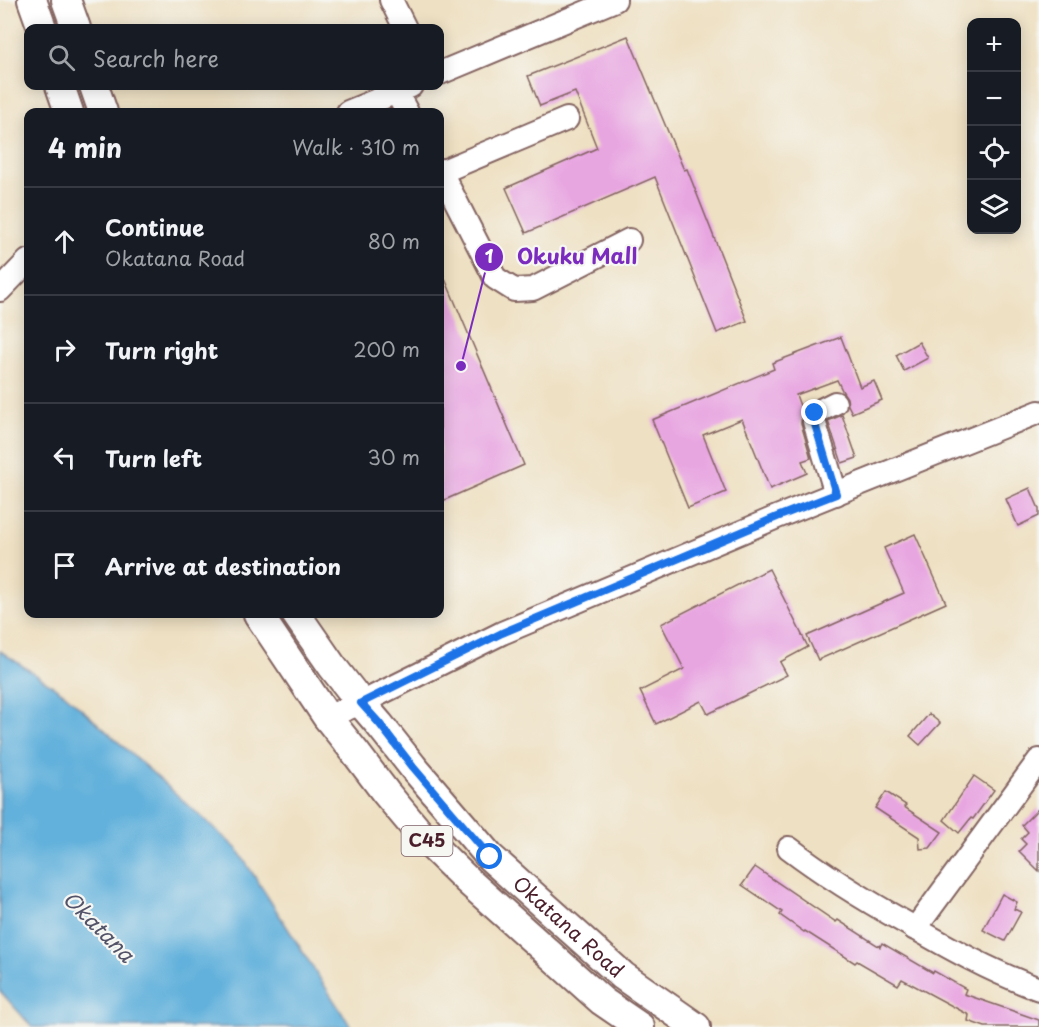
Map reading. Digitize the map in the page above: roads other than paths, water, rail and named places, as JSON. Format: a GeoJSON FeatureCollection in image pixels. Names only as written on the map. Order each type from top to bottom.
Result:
{"type":"FeatureCollection","features":[{"type":"Feature","properties":{"kind":"main road"},"geometry":{"type":"LineString","coordinates":[[32,0],[41,24]]}},
{"type":"Feature","properties":{"kind":"main road"},"geometry":{"type":"LineString","coordinates":[[66,0],[75,24]]}},
{"type":"Feature","properties":{"kind":"main road"},"geometry":{"type":"LineString","coordinates":[[61,90],[68,108]]}},
{"type":"Feature","properties":{"kind":"main road"},"geometry":{"type":"LineString","coordinates":[[95,90],[102,108]]}},
{"type":"Feature","properties":{"kind":"main road","name":"Okatana Road"},"geometry":{"type":"LineString","coordinates":[[261,618],[327,717],[422,836],[467,880],[602,1001],[640,1027]]}},
{"type":"Feature","properties":{"kind":"main road","name":"Okatana Road"},"geometry":{"type":"LineString","coordinates":[[299,618],[361,703],[490,857],[622,976],[696,1027]]}},
{"type":"Feature","properties":{"kind":"street"},"geometry":{"type":"LineString","coordinates":[[391,0],[403,24]]}},
{"type":"Feature","properties":{"kind":"street"},"geometry":{"type":"LineString","coordinates":[[444,71],[615,0]]}},
{"type":"Feature","properties":{"kind":"street"},"geometry":{"type":"LineString","coordinates":[[358,108],[401,90]]}},
{"type":"Feature","properties":{"kind":"street"},"geometry":{"type":"LineString","coordinates":[[403,90],[406,108]]}},
{"type":"Feature","properties":{"kind":"street"},"geometry":{"type":"LineString","coordinates":[[444,169],[567,119]]}},
{"type":"Feature","properties":{"kind":"street"},"geometry":{"type":"LineString","coordinates":[[444,179],[495,278],[514,290],[533,290],[628,240]]}},
{"type":"Feature","properties":{"kind":"street"},"geometry":{"type":"LineString","coordinates":[[0,290],[24,265]]}},
{"type":"Feature","properties":{"kind":"street"},"geometry":{"type":"LineString","coordinates":[[834,403],[815,413],[814,421],[836,494]]}},
{"type":"Feature","properties":{"kind":"street"},"geometry":{"type":"LineString","coordinates":[[327,717],[361,703],[502,633],[777,517],[1039,412]]}},
{"type":"Feature","properties":{"kind":"street"},"geometry":{"type":"LineString","coordinates":[[915,929],[1039,760]]}},
{"type":"Feature","properties":{"kind":"street"},"geometry":{"type":"LineString","coordinates":[[789,848],[855,894],[915,929],[982,965],[1039,988]]}},
{"type":"Feature","properties":{"kind":"water","name":"Okatana"},"geometry":{"type":"Polygon","coordinates":[[[0,651],[65,694],[237,849],[351,1027],[32,1027],[0,991],[0,651]]]}},
{"type":"Feature","properties":{"kind":"place","name":"Okuku Mall"},"geometry":{"type":"Point","coordinates":[461,366]}}]}
